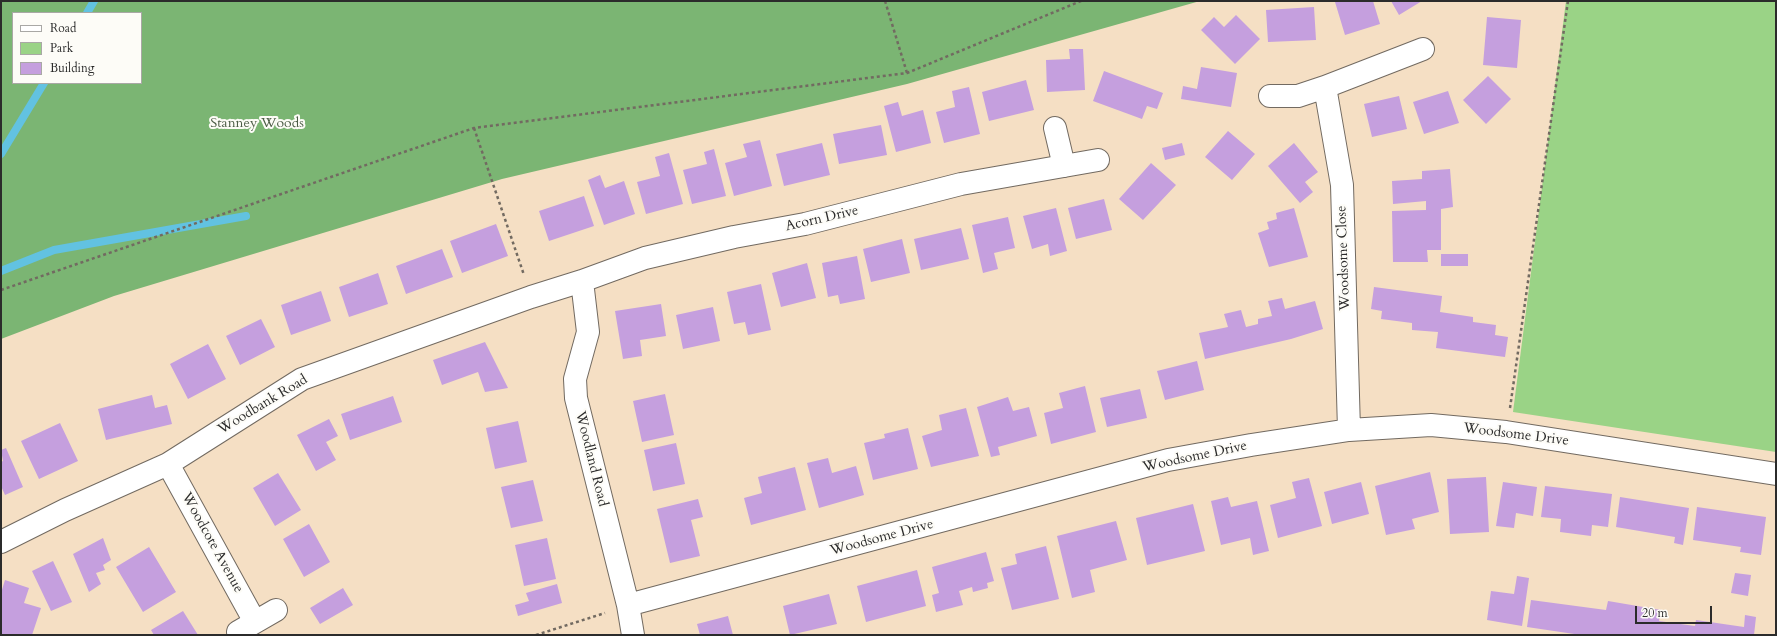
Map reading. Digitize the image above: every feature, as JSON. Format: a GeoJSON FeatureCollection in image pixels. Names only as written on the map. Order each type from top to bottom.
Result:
{"type":"FeatureCollection","features":[{"type":"Feature","properties":{"kind":"street"},"geometry":{"type":"LineString","coordinates":[[1270,96],[1298,96],[1423,49]]}},
{"type":"Feature","properties":{"kind":"street","name":"Woodsome Close"},"geometry":{"type":"LineString","coordinates":[[1325,87],[1342,185],[1349,430]]}},
{"type":"Feature","properties":{"kind":"street"},"geometry":{"type":"LineString","coordinates":[[1055,128],[1064,166]]}},
{"type":"Feature","properties":{"kind":"street","name":"Acorn Drive"},"geometry":{"type":"LineString","coordinates":[[582,281],[645,258],[719,240],[805,224],[961,184],[1098,160]]}},
{"type":"Feature","properties":{"kind":"street","name":"Woodbank Road"},"geometry":{"type":"LineString","coordinates":[[1,542],[65,510],[168,464],[302,379],[531,297],[582,281]]}},
{"type":"Feature","properties":{"kind":"street","name":"Woodland Road"},"geometry":{"type":"LineString","coordinates":[[582,281],[588,332],[575,379],[576,398],[628,605],[633,635]]}},
{"type":"Feature","properties":{"kind":"street","name":"Woodsome Drive"},"geometry":{"type":"LineString","coordinates":[[628,605],[1168,460],[1251,445],[1349,430],[1431,426],[1506,432],[1776,474]]}},
{"type":"Feature","properties":{"kind":"street","name":"Woodcote Avenue"},"geometry":{"type":"LineString","coordinates":[[168,464],[246,627],[276,610]]}},
{"type":"Feature","properties":{"kind":"path"},"geometry":{"type":"LineString","coordinates":[[884,1],[907,73]]}},
{"type":"Feature","properties":{"kind":"path"},"geometry":{"type":"LineString","coordinates":[[1,290],[474,128],[907,73],[1081,1]]}},
{"type":"Feature","properties":{"kind":"path"},"geometry":{"type":"LineString","coordinates":[[1506,432],[1568,1]]}},
{"type":"Feature","properties":{"kind":"path"},"geometry":{"type":"LineString","coordinates":[[474,128],[531,297]]}},
{"type":"Feature","properties":{"kind":"path"},"geometry":{"type":"LineString","coordinates":[[536,635],[628,605]]}},
{"type":"Feature","properties":{"kind":"green space","name":"Stanney Woods"},"geometry":{"type":"Polygon","coordinates":[[[1,1],[1200,1],[907,84],[502,179],[114,296],[1,339],[1,1]]]}},
{"type":"Feature","properties":{"kind":"green space"},"geometry":{"type":"Polygon","coordinates":[[[1566,1],[1776,1],[1776,452],[1513,412],[1566,1]]]}},
{"type":"Feature","properties":{"kind":"building"},"geometry":{"type":"Polygon","coordinates":[[[1373,1],[1380,24],[1345,35],[1335,2],[1373,1]]]}},
{"type":"Feature","properties":{"kind":"building"},"geometry":{"type":"Polygon","coordinates":[[[1391,1],[1422,1],[1399,15],[1391,1]]]}},
{"type":"Feature","properties":{"kind":"building"},"geometry":{"type":"Polygon","coordinates":[[[1314,7],[1316,40],[1268,42],[1266,10],[1314,7]]]}},
{"type":"Feature","properties":{"kind":"building"},"geometry":{"type":"Polygon","coordinates":[[[1236,15],[1260,39],[1235,64],[1201,30],[1214,17],[1224,27],[1236,15]]]}},
{"type":"Feature","properties":{"kind":"building"},"geometry":{"type":"Polygon","coordinates":[[[1487,17],[1521,20],[1517,68],[1483,65],[1487,17]]]}},
{"type":"Feature","properties":{"kind":"building"},"geometry":{"type":"Polygon","coordinates":[[[1069,49],[1083,49],[1085,90],[1047,92],[1046,60],[1070,59],[1069,49]]]}},
{"type":"Feature","properties":{"kind":"building"},"geometry":{"type":"Polygon","coordinates":[[[1201,67],[1237,73],[1231,107],[1181,99],[1183,86],[1197,89],[1201,67]]]}},
{"type":"Feature","properties":{"kind":"building"},"geometry":{"type":"Polygon","coordinates":[[[1104,71],[1163,93],[1157,109],[1147,106],[1142,119],[1093,101],[1104,71]]]}},
{"type":"Feature","properties":{"kind":"building"},"geometry":{"type":"Polygon","coordinates":[[[1488,76],[1511,99],[1486,124],[1463,100],[1488,76]]]}},
{"type":"Feature","properties":{"kind":"building"},"geometry":{"type":"Polygon","coordinates":[[[1026,80],[1034,110],[989,121],[982,92],[1026,80]]]}},
{"type":"Feature","properties":{"kind":"building"},"geometry":{"type":"Polygon","coordinates":[[[969,87],[980,134],[944,143],[936,112],[955,107],[952,91],[969,87]]]}},
{"type":"Feature","properties":{"kind":"building"},"geometry":{"type":"Polygon","coordinates":[[[1448,91],[1459,123],[1424,134],[1413,102],[1448,91]]]}},
{"type":"Feature","properties":{"kind":"building"},"geometry":{"type":"Polygon","coordinates":[[[1399,96],[1407,129],[1372,137],[1364,104],[1399,96]]]}},
{"type":"Feature","properties":{"kind":"building"},"geometry":{"type":"Polygon","coordinates":[[[898,102],[902,116],[923,110],[931,143],[896,152],[884,106],[898,102]]]}},
{"type":"Feature","properties":{"kind":"building"},"geometry":{"type":"Polygon","coordinates":[[[881,125],[887,155],[839,164],[833,134],[881,125]]]}},
{"type":"Feature","properties":{"kind":"building"},"geometry":{"type":"Polygon","coordinates":[[[1228,131],[1255,154],[1232,180],[1205,157],[1228,131]]]}},
{"type":"Feature","properties":{"kind":"building"},"geometry":{"type":"Polygon","coordinates":[[[760,140],[772,186],[734,196],[725,163],[747,157],[743,144],[760,140]]]}},
{"type":"Feature","properties":{"kind":"building"},"geometry":{"type":"Polygon","coordinates":[[[822,143],[830,175],[784,186],[776,154],[822,143]]]}},
{"type":"Feature","properties":{"kind":"building"},"geometry":{"type":"Polygon","coordinates":[[[1182,143],[1185,155],[1165,160],[1162,148],[1182,143]]]}},
{"type":"Feature","properties":{"kind":"building"},"geometry":{"type":"Polygon","coordinates":[[[1294,143],[1318,172],[1305,182],[1313,192],[1300,203],[1268,166],[1294,143]]]}},
{"type":"Feature","properties":{"kind":"building"},"geometry":{"type":"Polygon","coordinates":[[[714,149],[726,196],[692,204],[683,170],[707,164],[704,152],[714,149]]]}},
{"type":"Feature","properties":{"kind":"building"},"geometry":{"type":"Polygon","coordinates":[[[669,153],[683,204],[646,214],[637,182],[660,176],[655,157],[669,153]]]}},
{"type":"Feature","properties":{"kind":"building"},"geometry":{"type":"Polygon","coordinates":[[[1151,163],[1176,185],[1143,220],[1119,199],[1151,163]]]}},
{"type":"Feature","properties":{"kind":"building"},"geometry":{"type":"Polygon","coordinates":[[[1450,169],[1453,207],[1441,209],[1441,250],[1427,250],[1428,262],[1393,262],[1392,211],[1426,210],[1426,201],[1393,204],[1392,181],[1422,179],[1422,171],[1450,169]]]}},
{"type":"Feature","properties":{"kind":"building"},"geometry":{"type":"Polygon","coordinates":[[[600,175],[605,188],[624,181],[635,214],[604,225],[588,180],[600,175]]]}},
{"type":"Feature","properties":{"kind":"building"},"geometry":{"type":"Polygon","coordinates":[[[584,196],[594,226],[549,241],[539,211],[584,196]]]}},
{"type":"Feature","properties":{"kind":"building"},"geometry":{"type":"Polygon","coordinates":[[[1104,199],[1112,230],[1076,239],[1068,208],[1104,199]]]}},
{"type":"Feature","properties":{"kind":"building"},"geometry":{"type":"Polygon","coordinates":[[[1056,208],[1067,251],[1050,256],[1048,244],[1032,249],[1023,216],[1056,208]]]}},
{"type":"Feature","properties":{"kind":"building"},"geometry":{"type":"Polygon","coordinates":[[[1294,208],[1308,257],[1269,267],[1258,233],[1269,229],[1267,222],[1277,219],[1276,213],[1294,208]]]}},
{"type":"Feature","properties":{"kind":"building"},"geometry":{"type":"Polygon","coordinates":[[[1008,217],[1015,248],[994,253],[998,269],[983,273],[972,225],[1008,217]]]}},
{"type":"Feature","properties":{"kind":"building"},"geometry":{"type":"Polygon","coordinates":[[[496,224],[508,256],[462,273],[450,241],[496,224]]]}},
{"type":"Feature","properties":{"kind":"building"},"geometry":{"type":"Polygon","coordinates":[[[961,228],[969,259],[921,270],[914,239],[961,228]]]}},
{"type":"Feature","properties":{"kind":"building"},"geometry":{"type":"Polygon","coordinates":[[[902,239],[910,273],[871,282],[863,249],[902,239]]]}},
{"type":"Feature","properties":{"kind":"building"},"geometry":{"type":"Polygon","coordinates":[[[442,249],[453,277],[406,294],[396,266],[442,249]]]}},
{"type":"Feature","properties":{"kind":"building"},"geometry":{"type":"Polygon","coordinates":[[[1441,254],[1468,254],[1468,266],[1441,266],[1441,254]]]}},
{"type":"Feature","properties":{"kind":"building"},"geometry":{"type":"Polygon","coordinates":[[[857,256],[865,299],[840,304],[838,295],[828,297],[822,263],[857,256]]]}},
{"type":"Feature","properties":{"kind":"building"},"geometry":{"type":"Polygon","coordinates":[[[807,263],[816,298],[781,307],[772,273],[807,263]]]}},
{"type":"Feature","properties":{"kind":"building"},"geometry":{"type":"Polygon","coordinates":[[[378,273],[388,304],[349,317],[339,287],[378,273]]]}},
{"type":"Feature","properties":{"kind":"building"},"geometry":{"type":"Polygon","coordinates":[[[761,284],[771,330],[748,335],[745,322],[734,324],[727,292],[761,284]]]}},
{"type":"Feature","properties":{"kind":"building"},"geometry":{"type":"Polygon","coordinates":[[[1374,287],[1442,296],[1440,312],[1473,317],[1473,322],[1496,325],[1495,335],[1508,337],[1505,357],[1436,348],[1438,332],[1412,330],[1412,323],[1381,319],[1382,311],[1371,309],[1374,287]]]}},
{"type":"Feature","properties":{"kind":"building"},"geometry":{"type":"Polygon","coordinates":[[[321,291],[331,321],[291,335],[281,305],[321,291]]]}},
{"type":"Feature","properties":{"kind":"building"},"geometry":{"type":"Polygon","coordinates":[[[1282,298],[1285,309],[1315,301],[1323,329],[1291,339],[1205,359],[1199,333],[1228,327],[1224,314],[1241,310],[1246,327],[1258,324],[1258,319],[1272,316],[1268,301],[1282,298]]]}},
{"type":"Feature","properties":{"kind":"building"},"geometry":{"type":"Polygon","coordinates":[[[661,304],[666,336],[640,340],[642,356],[623,359],[615,311],[661,304]]]}},
{"type":"Feature","properties":{"kind":"building"},"geometry":{"type":"Polygon","coordinates":[[[713,307],[720,341],[683,349],[676,315],[713,307]]]}},
{"type":"Feature","properties":{"kind":"building"},"geometry":{"type":"Polygon","coordinates":[[[261,319],[275,347],[240,365],[226,336],[261,319]]]}},
{"type":"Feature","properties":{"kind":"building"},"geometry":{"type":"Polygon","coordinates":[[[485,342],[508,388],[485,392],[478,372],[442,385],[433,360],[485,342]]]}},
{"type":"Feature","properties":{"kind":"building"},"geometry":{"type":"Polygon","coordinates":[[[208,344],[226,379],[188,399],[170,364],[208,344]]]}},
{"type":"Feature","properties":{"kind":"building"},"geometry":{"type":"Polygon","coordinates":[[[1197,361],[1204,390],[1165,400],[1157,371],[1197,361]]]}},
{"type":"Feature","properties":{"kind":"building"},"geometry":{"type":"Polygon","coordinates":[[[1085,386],[1096,432],[1051,444],[1044,413],[1063,408],[1059,393],[1085,386]]]}},
{"type":"Feature","properties":{"kind":"building"},"geometry":{"type":"Polygon","coordinates":[[[1140,389],[1147,418],[1107,427],[1100,398],[1140,389]]]}},
{"type":"Feature","properties":{"kind":"building"},"geometry":{"type":"Polygon","coordinates":[[[665,394],[674,435],[642,442],[633,401],[665,394]]]}},
{"type":"Feature","properties":{"kind":"building"},"geometry":{"type":"Polygon","coordinates":[[[152,395],[155,408],[167,405],[172,424],[106,440],[98,409],[152,395]]]}},
{"type":"Feature","properties":{"kind":"building"},"geometry":{"type":"Polygon","coordinates":[[[393,396],[402,422],[350,440],[341,414],[393,396]]]}},
{"type":"Feature","properties":{"kind":"building"},"geometry":{"type":"Polygon","coordinates":[[[1008,397],[1013,411],[1029,407],[1037,436],[998,447],[1000,455],[991,457],[977,407],[1008,397]]]}},
{"type":"Feature","properties":{"kind":"building"},"geometry":{"type":"Polygon","coordinates":[[[966,408],[979,456],[931,467],[922,436],[942,430],[939,415],[966,408]]]}},
{"type":"Feature","properties":{"kind":"building"},"geometry":{"type":"Polygon","coordinates":[[[329,419],[338,436],[326,442],[336,460],[316,471],[297,435],[329,419]]]}},
{"type":"Feature","properties":{"kind":"building"},"geometry":{"type":"Polygon","coordinates":[[[518,421],[527,462],[495,469],[486,428],[518,421]]]}},
{"type":"Feature","properties":{"kind":"building"},"geometry":{"type":"Polygon","coordinates":[[[60,423],[78,461],[39,479],[21,441],[60,423]]]}},
{"type":"Feature","properties":{"kind":"building"},"geometry":{"type":"Polygon","coordinates":[[[908,428],[918,469],[873,480],[864,443],[885,438],[884,434],[908,428]]]}},
{"type":"Feature","properties":{"kind":"building"},"geometry":{"type":"Polygon","coordinates":[[[676,443],[685,484],[653,491],[644,450],[676,443]]]}},
{"type":"Feature","properties":{"kind":"building"},"geometry":{"type":"Polygon","coordinates":[[[6,448],[23,487],[5,495],[1,486],[1,462],[3,461],[1,450],[6,448]]]}},
{"type":"Feature","properties":{"kind":"building"},"geometry":{"type":"Polygon","coordinates":[[[828,458],[832,473],[856,466],[864,495],[819,508],[807,463],[828,458]]]}},
{"type":"Feature","properties":{"kind":"building"},"geometry":{"type":"Polygon","coordinates":[[[795,467],[806,510],[751,525],[744,498],[762,493],[758,477],[795,467]]]}},
{"type":"Feature","properties":{"kind":"building"},"geometry":{"type":"Polygon","coordinates":[[[1430,472],[1439,512],[1412,519],[1415,529],[1386,535],[1375,486],[1430,472]]]}},
{"type":"Feature","properties":{"kind":"building"},"geometry":{"type":"Polygon","coordinates":[[[278,473],[301,510],[275,526],[253,488],[278,473]]]}},
{"type":"Feature","properties":{"kind":"building"},"geometry":{"type":"Polygon","coordinates":[[[1486,477],[1489,532],[1450,534],[1447,479],[1486,477]]]}},
{"type":"Feature","properties":{"kind":"building"},"geometry":{"type":"Polygon","coordinates":[[[1309,478],[1322,526],[1278,538],[1270,505],[1296,498],[1292,482],[1309,478]]]}},
{"type":"Feature","properties":{"kind":"building"},"geometry":{"type":"Polygon","coordinates":[[[533,480],[543,521],[511,528],[501,487],[533,480]]]}},
{"type":"Feature","properties":{"kind":"building"},"geometry":{"type":"Polygon","coordinates":[[[1361,482],[1369,514],[1332,524],[1324,492],[1361,482]]]}},
{"type":"Feature","properties":{"kind":"building"},"geometry":{"type":"Polygon","coordinates":[[[1503,482],[1537,487],[1533,516],[1516,513],[1514,528],[1496,526],[1503,482]]]}},
{"type":"Feature","properties":{"kind":"building"},"geometry":{"type":"Polygon","coordinates":[[[1545,486],[1612,494],[1608,527],[1592,525],[1591,536],[1560,532],[1561,519],[1541,517],[1545,486]]]}},
{"type":"Feature","properties":{"kind":"building"},"geometry":{"type":"Polygon","coordinates":[[[1228,497],[1231,507],[1257,501],[1269,551],[1253,555],[1250,538],[1221,545],[1211,501],[1228,497]]]}},
{"type":"Feature","properties":{"kind":"building"},"geometry":{"type":"Polygon","coordinates":[[[1620,497],[1689,508],[1683,545],[1674,543],[1675,537],[1616,527],[1620,497]]]}},
{"type":"Feature","properties":{"kind":"building"},"geometry":{"type":"Polygon","coordinates":[[[698,499],[703,517],[691,520],[700,556],[670,563],[657,509],[698,499]]]}},
{"type":"Feature","properties":{"kind":"building"},"geometry":{"type":"Polygon","coordinates":[[[1193,504],[1205,551],[1147,565],[1136,518],[1193,504]]]}},
{"type":"Feature","properties":{"kind":"building"},"geometry":{"type":"Polygon","coordinates":[[[1697,507],[1766,517],[1761,555],[1740,552],[1741,547],[1693,540],[1697,507]]]}},
{"type":"Feature","properties":{"kind":"building"},"geometry":{"type":"Polygon","coordinates":[[[1116,521],[1127,560],[1090,570],[1095,592],[1072,598],[1057,536],[1116,521]]]}},
{"type":"Feature","properties":{"kind":"building"},"geometry":{"type":"Polygon","coordinates":[[[309,524],[330,562],[304,577],[283,539],[309,524]]]}},
{"type":"Feature","properties":{"kind":"building"},"geometry":{"type":"Polygon","coordinates":[[[103,538],[111,560],[103,565],[105,570],[96,573],[101,584],[89,592],[73,554],[103,538]]]}},
{"type":"Feature","properties":{"kind":"building"},"geometry":{"type":"Polygon","coordinates":[[[547,538],[556,579],[524,586],[515,545],[547,538]]]}},
{"type":"Feature","properties":{"kind":"building"},"geometry":{"type":"Polygon","coordinates":[[[1046,546],[1059,599],[1012,610],[1001,568],[1017,564],[1015,554],[1046,546]]]}},
{"type":"Feature","properties":{"kind":"building"},"geometry":{"type":"Polygon","coordinates":[[[149,547],[176,592],[143,612],[116,567],[149,547]]]}},
{"type":"Feature","properties":{"kind":"building"},"geometry":{"type":"Polygon","coordinates":[[[986,552],[994,581],[987,583],[988,588],[973,592],[972,587],[959,591],[963,605],[936,612],[932,595],[939,593],[932,567],[986,552]]]}},
{"type":"Feature","properties":{"kind":"building"},"geometry":{"type":"Polygon","coordinates":[[[53,561],[72,602],[51,611],[32,571],[53,561]]]}},
{"type":"Feature","properties":{"kind":"building"},"geometry":{"type":"Polygon","coordinates":[[[917,570],[926,606],[866,622],[857,586],[917,570]]]}},
{"type":"Feature","properties":{"kind":"building"},"geometry":{"type":"Polygon","coordinates":[[[1735,573],[1751,575],[1748,596],[1731,593],[1735,573]]]}},
{"type":"Feature","properties":{"kind":"building"},"geometry":{"type":"Polygon","coordinates":[[[1517,576],[1529,578],[1522,626],[1487,620],[1491,591],[1514,594],[1517,576]]]}},
{"type":"Feature","properties":{"kind":"building"},"geometry":{"type":"Polygon","coordinates":[[[5,580],[29,588],[24,603],[41,608],[32,635],[1,635],[1,593],[5,580]]]}},
{"type":"Feature","properties":{"kind":"building"},"geometry":{"type":"Polygon","coordinates":[[[557,584],[562,603],[518,616],[515,605],[529,601],[526,593],[557,584]]]}},
{"type":"Feature","properties":{"kind":"building"},"geometry":{"type":"Polygon","coordinates":[[[343,588],[353,605],[320,624],[310,608],[343,588]]]}},
{"type":"Feature","properties":{"kind":"building"},"geometry":{"type":"Polygon","coordinates":[[[829,594],[837,624],[790,635],[783,606],[829,594]]]}},
{"type":"Feature","properties":{"kind":"building"},"geometry":{"type":"Polygon","coordinates":[[[1531,600],[1606,610],[1608,601],[1661,610],[1659,621],[1695,626],[1696,620],[1744,627],[1745,615],[1756,617],[1754,635],[1581,635],[1527,627],[1531,600]]]}},
{"type":"Feature","properties":{"kind":"building"},"geometry":{"type":"Polygon","coordinates":[[[183,611],[198,635],[154,635],[151,630],[183,611]]]}},
{"type":"Feature","properties":{"kind":"building"},"geometry":{"type":"Polygon","coordinates":[[[728,616],[733,635],[700,635],[697,624],[728,616]]]}},
{"type":"Feature","properties":{"kind":"waterway"},"geometry":{"type":"LineString","coordinates":[[88,12],[94,1]]}},
{"type":"Feature","properties":{"kind":"waterway"},"geometry":{"type":"LineString","coordinates":[[1,154],[43,84]]}},
{"type":"Feature","properties":{"kind":"waterway"},"geometry":{"type":"LineString","coordinates":[[1,271],[54,250],[246,216]]}}]}
